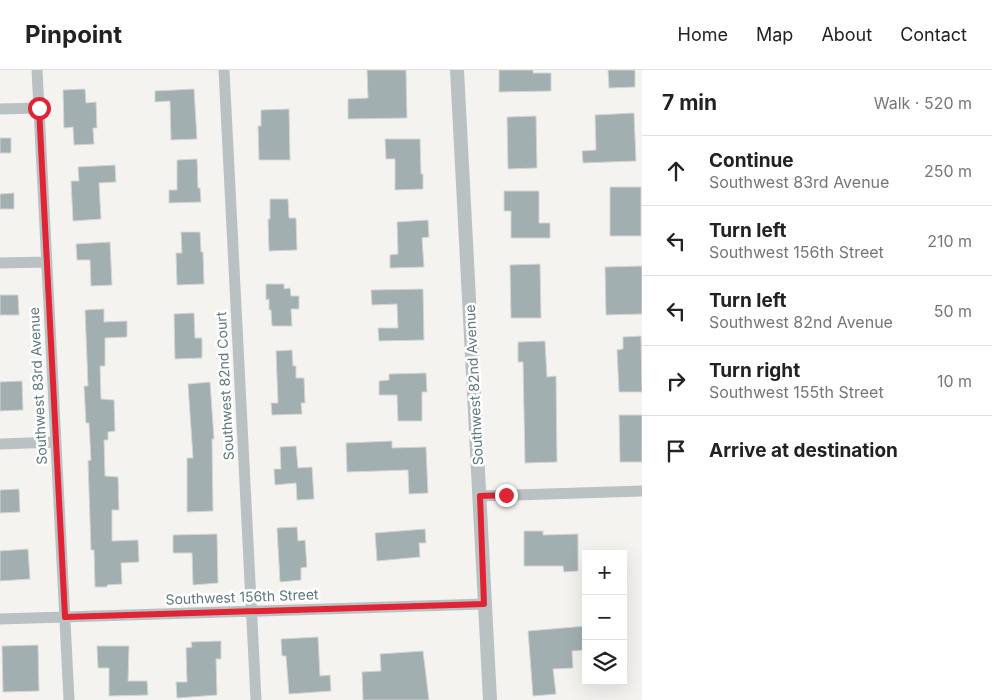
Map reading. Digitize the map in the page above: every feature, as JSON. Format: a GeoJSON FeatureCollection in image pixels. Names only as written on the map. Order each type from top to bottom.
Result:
{"type":"FeatureCollection","features":[{"type":"Feature","properties":{"kind":"street","name":"Southwest 83rd Avenue"},"geometry":{"type":"LineString","coordinates":[[37,70],[68,700]]}},
{"type":"Feature","properties":{"kind":"street","name":"Southwest 82nd Court"},"geometry":{"type":"LineString","coordinates":[[224,70],[256,700]]}},
{"type":"Feature","properties":{"kind":"street","name":"Southwest 82nd Avenue"},"geometry":{"type":"LineString","coordinates":[[457,70],[490,700]]}},
{"type":"Feature","properties":{"kind":"street"},"geometry":{"type":"LineString","coordinates":[[0,109],[39,108]]}},
{"type":"Feature","properties":{"kind":"street"},"geometry":{"type":"LineString","coordinates":[[0,263],[47,262]]}},
{"type":"Feature","properties":{"kind":"street"},"geometry":{"type":"LineString","coordinates":[[0,444],[56,442]]}},
{"type":"Feature","properties":{"kind":"street"},"geometry":{"type":"LineString","coordinates":[[480,496],[642,491]]}},
{"type":"Feature","properties":{"kind":"street","name":"Southwest 156th Street"},"geometry":{"type":"LineString","coordinates":[[0,619],[484,604]]}},
{"type":"Feature","properties":{"kind":"building"},"geometry":{"type":"Polygon","coordinates":[[[367,70],[406,70],[407,118],[348,119],[348,99],[368,98],[367,70]]]}},
{"type":"Feature","properties":{"kind":"building"},"geometry":{"type":"Polygon","coordinates":[[[499,70],[533,70],[533,73],[551,73],[551,91],[499,92],[499,70]]]}},
{"type":"Feature","properties":{"kind":"building"},"geometry":{"type":"Polygon","coordinates":[[[608,70],[635,70],[635,87],[609,88],[608,70]]]}},
{"type":"Feature","properties":{"kind":"building"},"geometry":{"type":"Polygon","coordinates":[[[85,89],[86,103],[96,102],[97,128],[93,128],[94,144],[74,145],[73,127],[64,128],[63,90],[85,89]]]}},
{"type":"Feature","properties":{"kind":"building"},"geometry":{"type":"Polygon","coordinates":[[[194,89],[197,139],[171,140],[170,101],[155,102],[155,91],[194,89]]]}},
{"type":"Feature","properties":{"kind":"building"},"geometry":{"type":"Polygon","coordinates":[[[289,109],[290,160],[259,160],[258,126],[261,126],[261,110],[289,109]]]}},
{"type":"Feature","properties":{"kind":"building"},"geometry":{"type":"Polygon","coordinates":[[[634,113],[636,161],[583,163],[582,151],[596,150],[595,115],[634,113]]]}},
{"type":"Feature","properties":{"kind":"building"},"geometry":{"type":"Polygon","coordinates":[[[536,116],[537,168],[508,169],[507,117],[536,116]]]}},
{"type":"Feature","properties":{"kind":"building"},"geometry":{"type":"Polygon","coordinates":[[[0,138],[11,138],[11,153],[0,153],[0,138]]]}},
{"type":"Feature","properties":{"kind":"building"},"geometry":{"type":"Polygon","coordinates":[[[385,139],[420,139],[423,189],[395,190],[395,159],[386,159],[385,139]]]}},
{"type":"Feature","properties":{"kind":"building"},"geometry":{"type":"Polygon","coordinates":[[[197,159],[198,188],[200,188],[201,202],[169,203],[169,190],[177,190],[177,160],[197,159]]]}},
{"type":"Feature","properties":{"kind":"building"},"geometry":{"type":"Polygon","coordinates":[[[115,165],[116,182],[99,183],[101,219],[73,221],[71,181],[79,181],[78,167],[115,165]]]}},
{"type":"Feature","properties":{"kind":"building"},"geometry":{"type":"Polygon","coordinates":[[[610,187],[641,187],[641,236],[610,236],[610,187]]]}},
{"type":"Feature","properties":{"kind":"building"},"geometry":{"type":"Polygon","coordinates":[[[504,191],[539,191],[539,223],[550,223],[550,238],[511,238],[511,211],[504,211],[504,191]]]}},
{"type":"Feature","properties":{"kind":"building"},"geometry":{"type":"Polygon","coordinates":[[[14,193],[14,209],[0,209],[0,194],[14,193]]]}},
{"type":"Feature","properties":{"kind":"building"},"geometry":{"type":"Polygon","coordinates":[[[270,199],[288,199],[289,218],[296,218],[297,250],[269,251],[268,219],[270,219],[270,199]]]}},
{"type":"Feature","properties":{"kind":"building"},"geometry":{"type":"Polygon","coordinates":[[[428,220],[429,237],[422,238],[424,267],[390,268],[390,255],[398,254],[397,222],[428,220]]]}},
{"type":"Feature","properties":{"kind":"building"},"geometry":{"type":"Polygon","coordinates":[[[181,232],[200,232],[204,284],[177,285],[176,253],[182,253],[181,232]]]}},
{"type":"Feature","properties":{"kind":"building"},"geometry":{"type":"Polygon","coordinates":[[[110,242],[112,285],[91,286],[90,260],[77,260],[76,244],[110,242]]]}},
{"type":"Feature","properties":{"kind":"building"},"geometry":{"type":"Polygon","coordinates":[[[540,264],[541,318],[511,318],[510,265],[540,264]]]}},
{"type":"Feature","properties":{"kind":"building"},"geometry":{"type":"Polygon","coordinates":[[[642,266],[642,314],[606,315],[605,267],[642,266]]]}},
{"type":"Feature","properties":{"kind":"building"},"geometry":{"type":"Polygon","coordinates":[[[266,284],[284,284],[284,289],[290,288],[291,296],[299,296],[299,309],[291,309],[292,326],[272,326],[269,299],[266,300],[266,284]]]}},
{"type":"Feature","properties":{"kind":"building"},"geometry":{"type":"Polygon","coordinates":[[[423,289],[424,340],[379,341],[378,328],[398,328],[397,304],[372,305],[371,290],[423,289]]]}},
{"type":"Feature","properties":{"kind":"building"},"geometry":{"type":"Polygon","coordinates":[[[0,295],[18,295],[19,315],[0,315],[0,295]]]}},
{"type":"Feature","properties":{"kind":"building"},"geometry":{"type":"Polygon","coordinates":[[[104,309],[104,322],[127,321],[127,337],[105,338],[105,366],[100,366],[101,399],[114,400],[115,431],[108,432],[108,440],[104,440],[105,476],[118,477],[119,510],[112,510],[112,541],[138,540],[139,562],[121,563],[122,584],[95,587],[94,550],[91,550],[88,461],[91,460],[89,423],[86,423],[84,386],[88,386],[85,310],[104,309]]]}},
{"type":"Feature","properties":{"kind":"building"},"geometry":{"type":"Polygon","coordinates":[[[194,313],[195,338],[202,338],[202,358],[175,359],[174,314],[194,313]]]}},
{"type":"Feature","properties":{"kind":"building"},"geometry":{"type":"Polygon","coordinates":[[[641,336],[642,392],[619,392],[617,350],[623,349],[623,337],[641,336]]]}},
{"type":"Feature","properties":{"kind":"building"},"geometry":{"type":"Polygon","coordinates":[[[545,341],[547,377],[556,376],[557,462],[525,463],[523,362],[518,362],[518,342],[545,341]]]}},
{"type":"Feature","properties":{"kind":"building"},"geometry":{"type":"Polygon","coordinates":[[[292,350],[293,366],[296,366],[296,378],[304,378],[305,403],[301,403],[302,414],[272,415],[271,403],[278,403],[276,351],[292,350]]]}},
{"type":"Feature","properties":{"kind":"building"},"geometry":{"type":"Polygon","coordinates":[[[426,373],[427,392],[422,392],[422,421],[398,421],[397,395],[379,395],[379,381],[389,380],[389,374],[426,373]]]}},
{"type":"Feature","properties":{"kind":"building"},"geometry":{"type":"Polygon","coordinates":[[[22,381],[23,410],[0,411],[0,382],[22,381]]]}},
{"type":"Feature","properties":{"kind":"building"},"geometry":{"type":"Polygon","coordinates":[[[210,382],[214,439],[212,439],[213,511],[187,512],[187,458],[193,458],[188,384],[210,382]]]}},
{"type":"Feature","properties":{"kind":"building"},"geometry":{"type":"Polygon","coordinates":[[[619,415],[642,415],[642,462],[620,462],[619,415]]]}},
{"type":"Feature","properties":{"kind":"building"},"geometry":{"type":"Polygon","coordinates":[[[392,441],[392,448],[426,447],[428,493],[409,494],[408,470],[347,472],[346,443],[392,441]]]}},
{"type":"Feature","properties":{"kind":"building"},"geometry":{"type":"Polygon","coordinates":[[[296,446],[298,468],[312,467],[314,499],[297,500],[296,483],[275,485],[274,469],[281,469],[280,447],[296,446]]]}},
{"type":"Feature","properties":{"kind":"building"},"geometry":{"type":"Polygon","coordinates":[[[19,489],[20,512],[0,513],[0,490],[19,489]]]}},
{"type":"Feature","properties":{"kind":"building"},"geometry":{"type":"Polygon","coordinates":[[[297,527],[298,541],[305,540],[307,567],[301,568],[301,580],[280,582],[277,528],[297,527]]]}},
{"type":"Feature","properties":{"kind":"building"},"geometry":{"type":"Polygon","coordinates":[[[425,529],[426,543],[419,543],[420,557],[377,561],[375,533],[425,529]]]}},
{"type":"Feature","properties":{"kind":"building"},"geometry":{"type":"Polygon","coordinates":[[[524,531],[543,531],[543,535],[578,534],[578,571],[564,572],[563,566],[524,566],[524,531]]]}},
{"type":"Feature","properties":{"kind":"building"},"geometry":{"type":"Polygon","coordinates":[[[217,534],[218,583],[193,585],[192,553],[173,553],[173,535],[217,534]]]}},
{"type":"Feature","properties":{"kind":"building"},"geometry":{"type":"Polygon","coordinates":[[[28,549],[30,579],[0,581],[0,551],[28,549]]]}},
{"type":"Feature","properties":{"kind":"building"},"geometry":{"type":"Polygon","coordinates":[[[582,626],[582,650],[572,651],[573,668],[553,669],[556,694],[533,696],[528,631],[582,626]]]}},
{"type":"Feature","properties":{"kind":"building"},"geometry":{"type":"Polygon","coordinates":[[[318,637],[320,676],[330,675],[331,691],[289,694],[286,656],[282,656],[281,639],[318,637]]]}},
{"type":"Feature","properties":{"kind":"building"},"geometry":{"type":"Polygon","coordinates":[[[221,641],[221,659],[216,659],[217,695],[177,698],[176,682],[187,682],[186,648],[192,647],[191,642],[221,641]]]}},
{"type":"Feature","properties":{"kind":"building"},"geometry":{"type":"Polygon","coordinates":[[[38,645],[39,691],[3,692],[2,646],[38,645]]]}},
{"type":"Feature","properties":{"kind":"building"},"geometry":{"type":"Polygon","coordinates":[[[97,646],[129,646],[128,681],[147,681],[148,695],[109,696],[109,668],[98,668],[97,646]]]}},
{"type":"Feature","properties":{"kind":"building"},"geometry":{"type":"Polygon","coordinates":[[[423,651],[429,700],[363,700],[362,672],[381,671],[380,654],[423,651]]]}},
{"type":"Feature","properties":{"kind":"route"},"geometry":{"type":"LineString","coordinates":[[39,108],[65,617],[484,604],[480,496],[506,495]]}}]}
